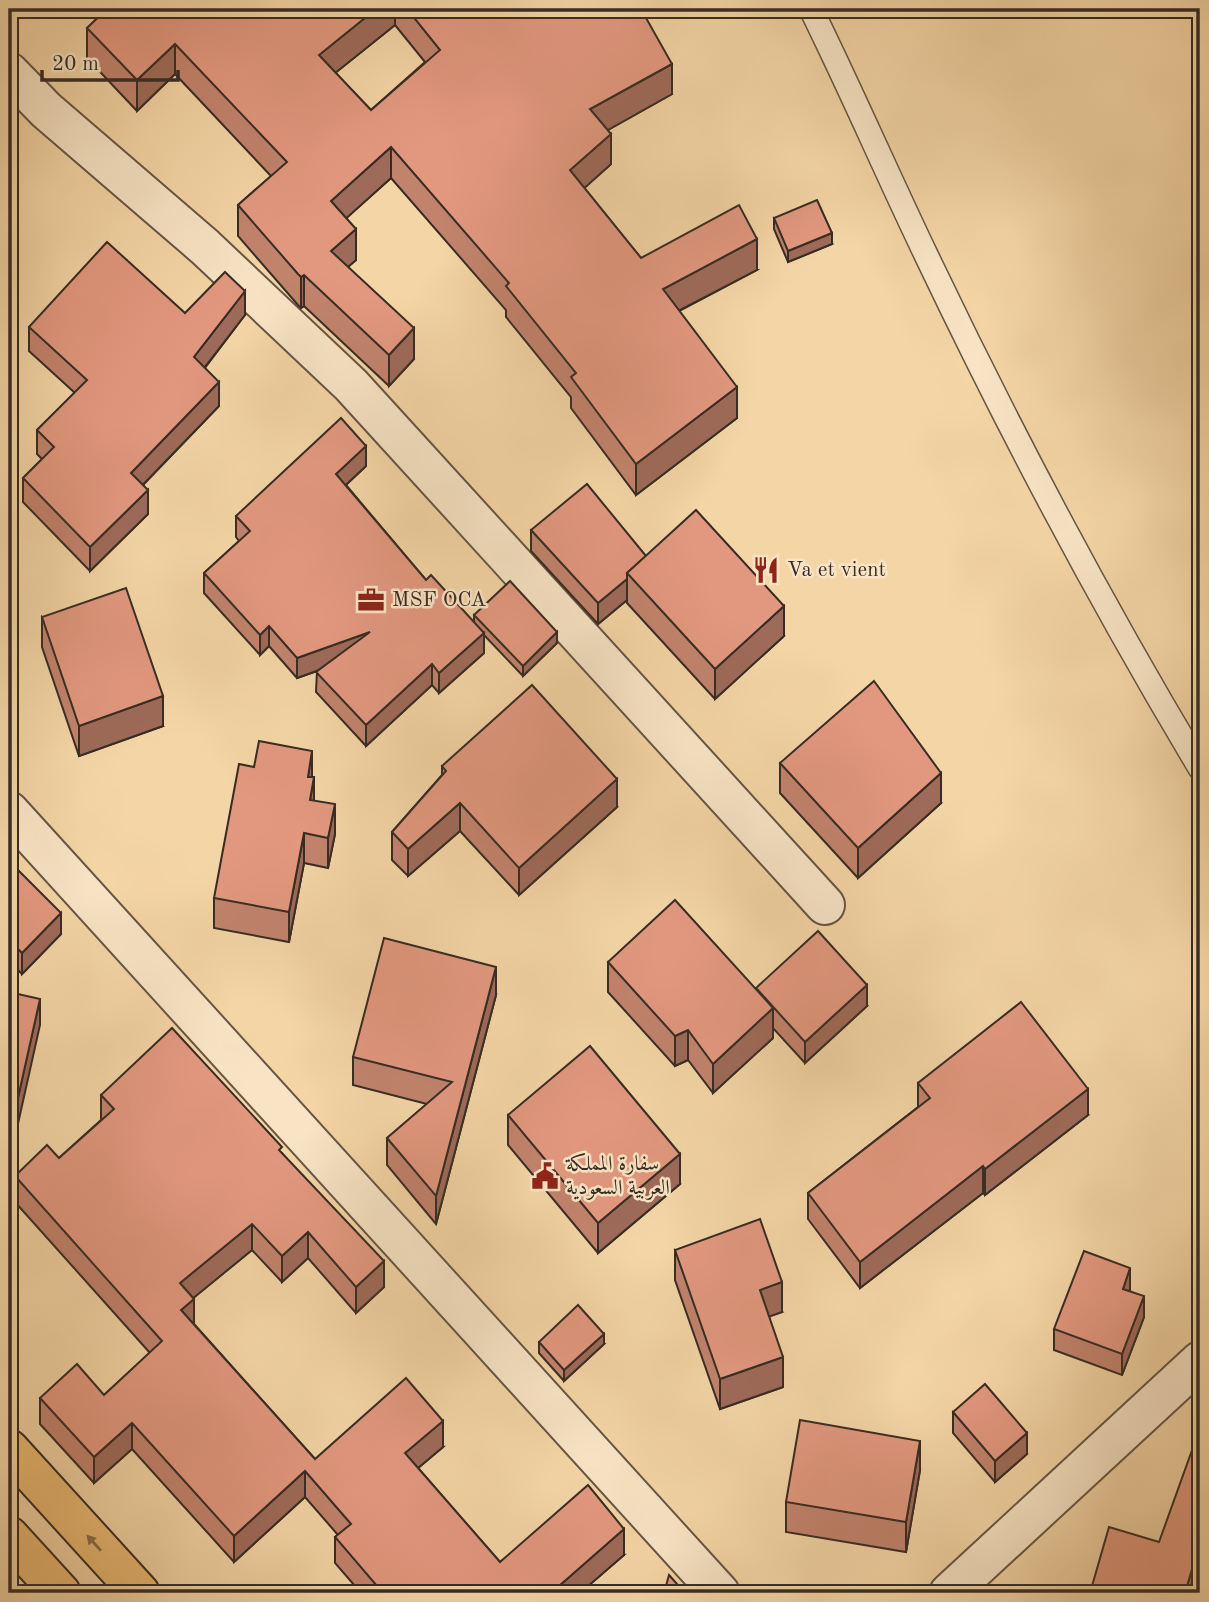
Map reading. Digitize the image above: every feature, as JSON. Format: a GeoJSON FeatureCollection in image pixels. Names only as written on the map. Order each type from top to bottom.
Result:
{"type":"FeatureCollection","features":[{"type":"Feature","properties":{"kind":"main road"},"geometry":{"type":"LineString","coordinates":[[9,1449],[140,1593]]}},
{"type":"Feature","properties":{"kind":"main road"},"geometry":{"type":"LineString","coordinates":[[9,1536],[61,1593]]}},
{"type":"Feature","properties":{"kind":"street"},"geometry":{"type":"LineString","coordinates":[[9,72],[46,110],[205,247],[351,385],[825,905]]}},
{"type":"Feature","properties":{"kind":"street"},"geometry":{"type":"LineString","coordinates":[[9,811],[720,1593]]}},
{"type":"Feature","properties":{"kind":"street"},"geometry":{"type":"LineString","coordinates":[[948,1593],[1200,1361]]}},
{"type":"Feature","properties":{"kind":"lane"},"geometry":{"type":"LineString","coordinates":[[811,9],[998,402],[1070,541],[1200,768]]}},
{"type":"Feature","properties":{"kind":"building"},"geometry":{"type":"Polygon","coordinates":[[[107,9],[376,9],[319,55],[371,110],[440,50],[407,9],[641,9],[672,64],[590,109],[611,134],[570,170],[641,258],[739,205],[757,239],[663,289],[737,387],[636,464],[571,377],[576,373],[506,286],[509,283],[391,147],[331,201],[356,229],[331,251],[414,328],[389,355],[304,275],[301,277],[238,205],[287,162],[175,44],[137,80],[87,28],[107,9]]]}},
{"type":"Feature","properties":{"kind":"building"},"geometry":{"type":"Polygon","coordinates":[[[817,200],[832,233],[788,251],[774,218],[817,200]]]}},
{"type":"Feature","properties":{"kind":"building"},"geometry":{"type":"Polygon","coordinates":[[[107,242],[185,313],[225,272],[245,291],[194,357],[219,382],[131,473],[148,490],[90,547],[23,478],[54,447],[37,430],[87,380],[29,327],[107,242]]]}},
{"type":"Feature","properties":{"kind":"building"},"geometry":{"type":"Polygon","coordinates":[[[341,418],[366,446],[336,474],[426,580],[431,575],[484,633],[439,673],[432,664],[366,725],[316,672],[370,632],[297,658],[269,626],[260,635],[204,573],[250,531],[236,516],[341,418]]]}},
{"type":"Feature","properties":{"kind":"building"},"geometry":{"type":"Polygon","coordinates":[[[587,484],[646,556],[627,573],[627,579],[598,603],[531,530],[587,484]]]}},
{"type":"Feature","properties":{"kind":"building"},"geometry":{"type":"Polygon","coordinates":[[[696,510],[784,606],[715,669],[627,573],[696,510]]]}},
{"type":"Feature","properties":{"kind":"building"},"geometry":{"type":"Polygon","coordinates":[[[510,581],[557,632],[523,666],[474,615],[510,581]]]}},
{"type":"Feature","properties":{"kind":"building"},"geometry":{"type":"Polygon","coordinates":[[[126,588],[163,696],[79,726],[42,617],[126,588]]]}},
{"type":"Feature","properties":{"kind":"building"},"geometry":{"type":"Polygon","coordinates":[[[874,681],[941,773],[858,848],[780,763],[874,681]]]}},
{"type":"Feature","properties":{"kind":"building"},"geometry":{"type":"Polygon","coordinates":[[[532,685],[617,779],[519,868],[460,803],[408,849],[392,832],[446,771],[442,766],[532,685]]]}},
{"type":"Feature","properties":{"kind":"building"},"geometry":{"type":"Polygon","coordinates":[[[259,741],[312,751],[308,777],[314,777],[310,800],[335,804],[328,838],[304,833],[289,912],[214,898],[239,764],[254,767],[259,741]]]}},
{"type":"Feature","properties":{"kind":"building"},"geometry":{"type":"Polygon","coordinates":[[[18,870],[61,913],[22,953],[9,940],[9,879],[18,870]]]}},
{"type":"Feature","properties":{"kind":"building"},"geometry":{"type":"Polygon","coordinates":[[[675,900],[773,1008],[713,1064],[688,1030],[675,1036],[608,962],[675,900]]]}},
{"type":"Feature","properties":{"kind":"building"},"geometry":{"type":"Polygon","coordinates":[[[818,931],[867,985],[805,1042],[756,988],[818,931]]]}},
{"type":"Feature","properties":{"kind":"building"},"geometry":{"type":"Polygon","coordinates":[[[384,938],[496,967],[436,1196],[387,1138],[452,1082],[353,1057],[384,938]]]}},
{"type":"Feature","properties":{"kind":"building"},"geometry":{"type":"Polygon","coordinates":[[[9,992],[40,999],[9,1138],[9,992]]]}},
{"type":"Feature","properties":{"kind":"building"},"geometry":{"type":"Polygon","coordinates":[[[1021,1002],[1088,1089],[985,1169],[983,1166],[860,1262],[808,1193],[930,1098],[918,1083],[1021,1002]]]}},
{"type":"Feature","properties":{"kind":"building"},"geometry":{"type":"Polygon","coordinates":[[[172,1028],[282,1147],[279,1150],[384,1261],[356,1287],[308,1232],[282,1256],[252,1224],[180,1283],[194,1299],[181,1310],[315,1459],[406,1378],[443,1421],[405,1453],[500,1562],[588,1485],[624,1529],[551,1593],[383,1593],[335,1537],[351,1524],[305,1471],[234,1536],[132,1423],[94,1457],[40,1398],[77,1364],[104,1395],[162,1341],[15,1176],[47,1145],[59,1158],[114,1109],[101,1095],[172,1028]]]}},
{"type":"Feature","properties":{"kind":"building"},"geometry":{"type":"Polygon","coordinates":[[[590,1046],[680,1154],[598,1223],[508,1115],[590,1046]]]}},
{"type":"Feature","properties":{"kind":"building"},"geometry":{"type":"Polygon","coordinates":[[[760,1219],[782,1282],[760,1290],[783,1357],[720,1379],[675,1250],[760,1219]]]}},
{"type":"Feature","properties":{"kind":"building"},"geometry":{"type":"Polygon","coordinates":[[[1084,1251],[1130,1268],[1123,1289],[1144,1296],[1122,1354],[1054,1329],[1084,1251]]]}},
{"type":"Feature","properties":{"kind":"building"},"geometry":{"type":"Polygon","coordinates":[[[578,1305],[604,1334],[564,1370],[539,1342],[578,1305]]]}},
{"type":"Feature","properties":{"kind":"building"},"geometry":{"type":"Polygon","coordinates":[[[985,1384],[1027,1433],[995,1461],[953,1412],[985,1384]]]}},
{"type":"Feature","properties":{"kind":"building"},"geometry":{"type":"Polygon","coordinates":[[[800,1420],[920,1441],[906,1522],[786,1502],[800,1420]]]}},
{"type":"Feature","properties":{"kind":"building"},"geometry":{"type":"Polygon","coordinates":[[[1200,1428],[1200,1542],[1185,1593],[1090,1593],[1109,1527],[1159,1542],[1200,1428]]]}},
{"type":"Feature","properties":{"kind":"building"},"geometry":{"type":"Polygon","coordinates":[[[669,1575],[685,1593],[664,1593],[669,1575]]]}},
{"type":"Feature","properties":{"kind":"place","name":"Va et vient"},"geometry":{"type":"Point","coordinates":[766,570]}},
{"type":"Feature","properties":{"kind":"place","name":"MSF OCA"},"geometry":{"type":"Point","coordinates":[371,600]}},
{"type":"Feature","properties":{"kind":"place","name":"سفارة المملكة العربية السعودية"},"geometry":{"type":"Point","coordinates":[545,1176]}}]}
